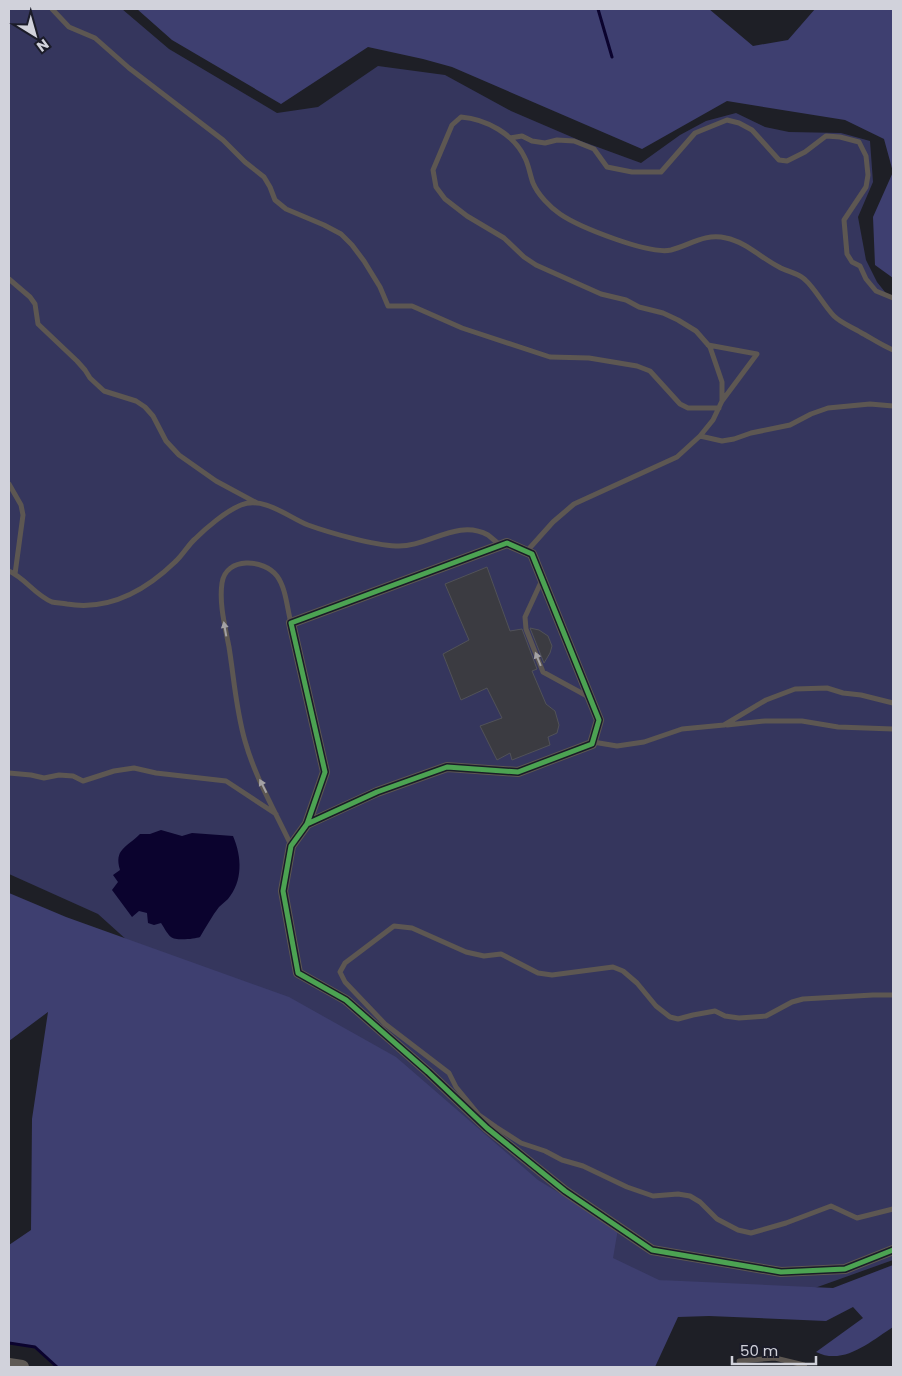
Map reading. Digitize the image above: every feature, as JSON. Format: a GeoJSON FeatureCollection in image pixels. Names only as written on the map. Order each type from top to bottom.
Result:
{"type":"FeatureCollection","features":[{"type":"Feature","properties":{"kind":"street"},"geometry":{"type":"LineString","coordinates":[[307,824],[377,792],[447,767],[518,772],[592,744],[599,720],[532,554],[508,543],[291,623],[325,772],[307,824],[291,846],[283,891],[298,972],[346,1000],[428,1072],[494,1134],[565,1191],[652,1250],[781,1272],[845,1269],[893,1250]]}},
{"type":"Feature","properties":{"kind":"street"},"geometry":{"type":"LineString","coordinates":[[9,1365],[22,1367]]}},
{"type":"Feature","properties":{"kind":"lane"},"geometry":{"type":"LineString","coordinates":[[52,9],[69,27],[95,38],[129,68],[223,140],[264,177],[275,200],[286,210],[324,224],[346,239],[372,272],[388,306],[412,306],[462,328],[550,357],[589,358],[637,366],[650,371],[680,404],[688,408],[719,408]]}},
{"type":"Feature","properties":{"kind":"lane"},"geometry":{"type":"LineString","coordinates":[[722,401],[722,382],[714,356],[708,345],[696,331],[663,313],[639,307],[626,300],[601,294],[536,266],[504,238],[467,216],[445,199],[436,188],[434,170],[452,125],[461,117],[470,118],[482,122],[510,138],[520,147],[538,192],[558,213],[572,222],[616,239],[661,251],[671,250],[700,238],[726,238],[751,248],[778,267],[804,278],[835,317],[882,346],[893,350]]}},
{"type":"Feature","properties":{"kind":"lane"},"geometry":{"type":"LineString","coordinates":[[510,138],[522,136],[532,141],[545,143],[557,140],[574,142],[594,149],[607,167],[648,174],[661,172],[696,133],[727,120],[752,130],[779,160],[787,161],[805,152],[826,136],[840,137],[859,142],[866,156],[868,175],[866,187],[844,220],[847,254],[852,262],[860,266],[866,279],[876,291],[893,298]]}},
{"type":"Feature","properties":{"kind":"lane"},"geometry":{"type":"LineString","coordinates":[[9,279],[30,296],[38,312],[38,324],[86,370],[90,378],[104,391],[136,400],[153,416],[166,440],[179,455],[216,481],[257,503],[274,508],[308,525],[362,540],[396,546],[415,545],[451,532],[464,530],[488,535],[500,546]]}},
{"type":"Feature","properties":{"kind":"lane"},"geometry":{"type":"LineString","coordinates":[[527,551],[543,532],[574,504],[677,457],[700,436],[713,420],[722,401],[757,354],[708,345]]}},
{"type":"Feature","properties":{"kind":"lane"},"geometry":{"type":"LineString","coordinates":[[700,436],[722,441],[790,425],[828,408],[870,404],[893,406]]}},
{"type":"Feature","properties":{"kind":"lane"},"geometry":{"type":"LineString","coordinates":[[9,484],[21,504],[23,515],[15,574]]}},
{"type":"Feature","properties":{"kind":"lane"},"geometry":{"type":"LineString","coordinates":[[9,571],[52,602],[84,607],[100,604],[133,594],[170,567],[194,539],[221,517],[241,505],[257,503]]}},
{"type":"Feature","properties":{"kind":"lane"},"geometry":{"type":"LineString","coordinates":[[291,623],[282,584],[270,569],[262,564],[247,563],[239,564],[227,572],[222,584],[222,610],[245,741],[258,777],[291,846]]}},
{"type":"Feature","properties":{"kind":"lane"},"geometry":{"type":"LineString","coordinates":[[542,580],[525,617],[526,629],[543,672],[589,697]]}},
{"type":"Feature","properties":{"kind":"lane"},"geometry":{"type":"LineString","coordinates":[[724,725],[766,700],[795,689],[826,688],[843,694],[861,695],[893,703]]}},
{"type":"Feature","properties":{"kind":"lane"},"geometry":{"type":"LineString","coordinates":[[592,742],[617,746],[644,742],[682,729],[765,722],[802,721],[838,727],[893,729]]}},
{"type":"Feature","properties":{"kind":"lane"},"geometry":{"type":"LineString","coordinates":[[9,773],[44,778],[60,775],[73,776],[83,781],[114,771],[134,768],[156,773],[226,781],[277,814]]}},
{"type":"Feature","properties":{"kind":"lane"},"geometry":{"type":"LineString","coordinates":[[893,995],[803,999],[792,1002],[766,1016],[758,1018],[732,1017],[715,1011],[693,1014],[678,1019],[670,1017],[656,1006],[637,983],[623,971],[613,967],[552,976],[538,973],[501,954],[484,956],[466,952],[412,928],[394,926],[345,963],[340,972],[344,982],[385,1024],[449,1073],[456,1087],[479,1115],[521,1143],[545,1150],[562,1160],[583,1166],[627,1187],[653,1196],[672,1194],[690,1196],[700,1202],[726,1225],[751,1233],[786,1223],[831,1206],[857,1218],[893,1209]]}},
{"type":"Feature","properties":{"kind":"lane"},"geometry":{"type":"LineString","coordinates":[[738,1361],[775,1358],[804,1365],[805,1367]]}},
{"type":"Feature","properties":{"kind":"shaded area"},"geometry":{"type":"Polygon","coordinates":[[[9,9],[122,9],[169,49],[277,113],[318,107],[378,66],[445,75],[511,111],[581,141],[641,163],[680,135],[706,121],[736,113],[765,127],[789,132],[841,133],[870,141],[873,182],[858,217],[866,260],[877,282],[889,297],[893,298],[893,1260],[798,1294],[606,1275],[149,960],[98,914],[9,874],[9,9]]]}},
{"type":"Feature","properties":{"kind":"shaded area"},"geometry":{"type":"Polygon","coordinates":[[[137,9],[709,9],[753,46],[788,40],[815,9],[893,9],[893,172],[884,139],[845,120],[727,101],[642,149],[452,67],[368,47],[281,104],[172,40],[137,9]]]}},
{"type":"Feature","properties":{"kind":"shaded area"},"geometry":{"type":"Polygon","coordinates":[[[893,172],[893,278],[875,265],[873,217],[893,172]]]}},
{"type":"Feature","properties":{"kind":"shaded area"},"geometry":{"type":"Polygon","coordinates":[[[161,830],[182,836],[192,833],[233,836],[236,844],[240,869],[236,885],[228,899],[216,910],[200,937],[173,938],[161,923],[154,925],[148,923],[147,913],[139,911],[132,917],[112,890],[118,882],[113,875],[120,870],[119,857],[122,849],[140,834],[150,834],[161,830]]]}},
{"type":"Feature","properties":{"kind":"shaded area"},"geometry":{"type":"Polygon","coordinates":[[[9,893],[66,917],[289,997],[396,1057],[538,1180],[618,1229],[613,1258],[659,1280],[833,1288],[893,1265],[893,1327],[857,1350],[837,1356],[826,1356],[816,1352],[863,1318],[853,1307],[826,1321],[709,1316],[678,1317],[655,1367],[57,1367],[35,1347],[9,1343],[9,1245],[31,1230],[32,1119],[48,1012],[9,1041],[9,893]]]}},
{"type":"Feature","properties":{"kind":"building"},"geometry":{"type":"Polygon","coordinates":[[[487,567],[510,631],[522,629],[537,669],[532,671],[546,704],[555,711],[559,725],[557,733],[548,737],[550,745],[512,760],[510,753],[497,760],[480,726],[502,718],[487,688],[461,700],[443,654],[469,640],[445,584],[487,567]]]}},
{"type":"Feature","properties":{"kind":"building"},"geometry":{"type":"Polygon","coordinates":[[[530,628],[539,630],[548,636],[552,646],[544,663],[530,628]]]}},
{"type":"Feature","properties":{"kind":"waterway"},"geometry":{"type":"LineString","coordinates":[[598,9],[612,57]]}},
{"type":"Feature","properties":{"kind":"waterway"},"geometry":{"type":"LineString","coordinates":[[9,1343],[35,1347],[57,1367]]}},
{"type":"Feature","properties":{"kind":"cycle path"},"geometry":{"type":"LineString","coordinates":[[307,824],[377,792],[447,767],[518,772],[592,744],[599,720],[532,554],[507,543],[291,623],[325,772],[307,824],[291,846],[283,891],[298,973],[346,1000],[428,1072],[487,1128],[565,1191],[652,1250],[781,1272],[845,1269],[893,1250]]}}]}
